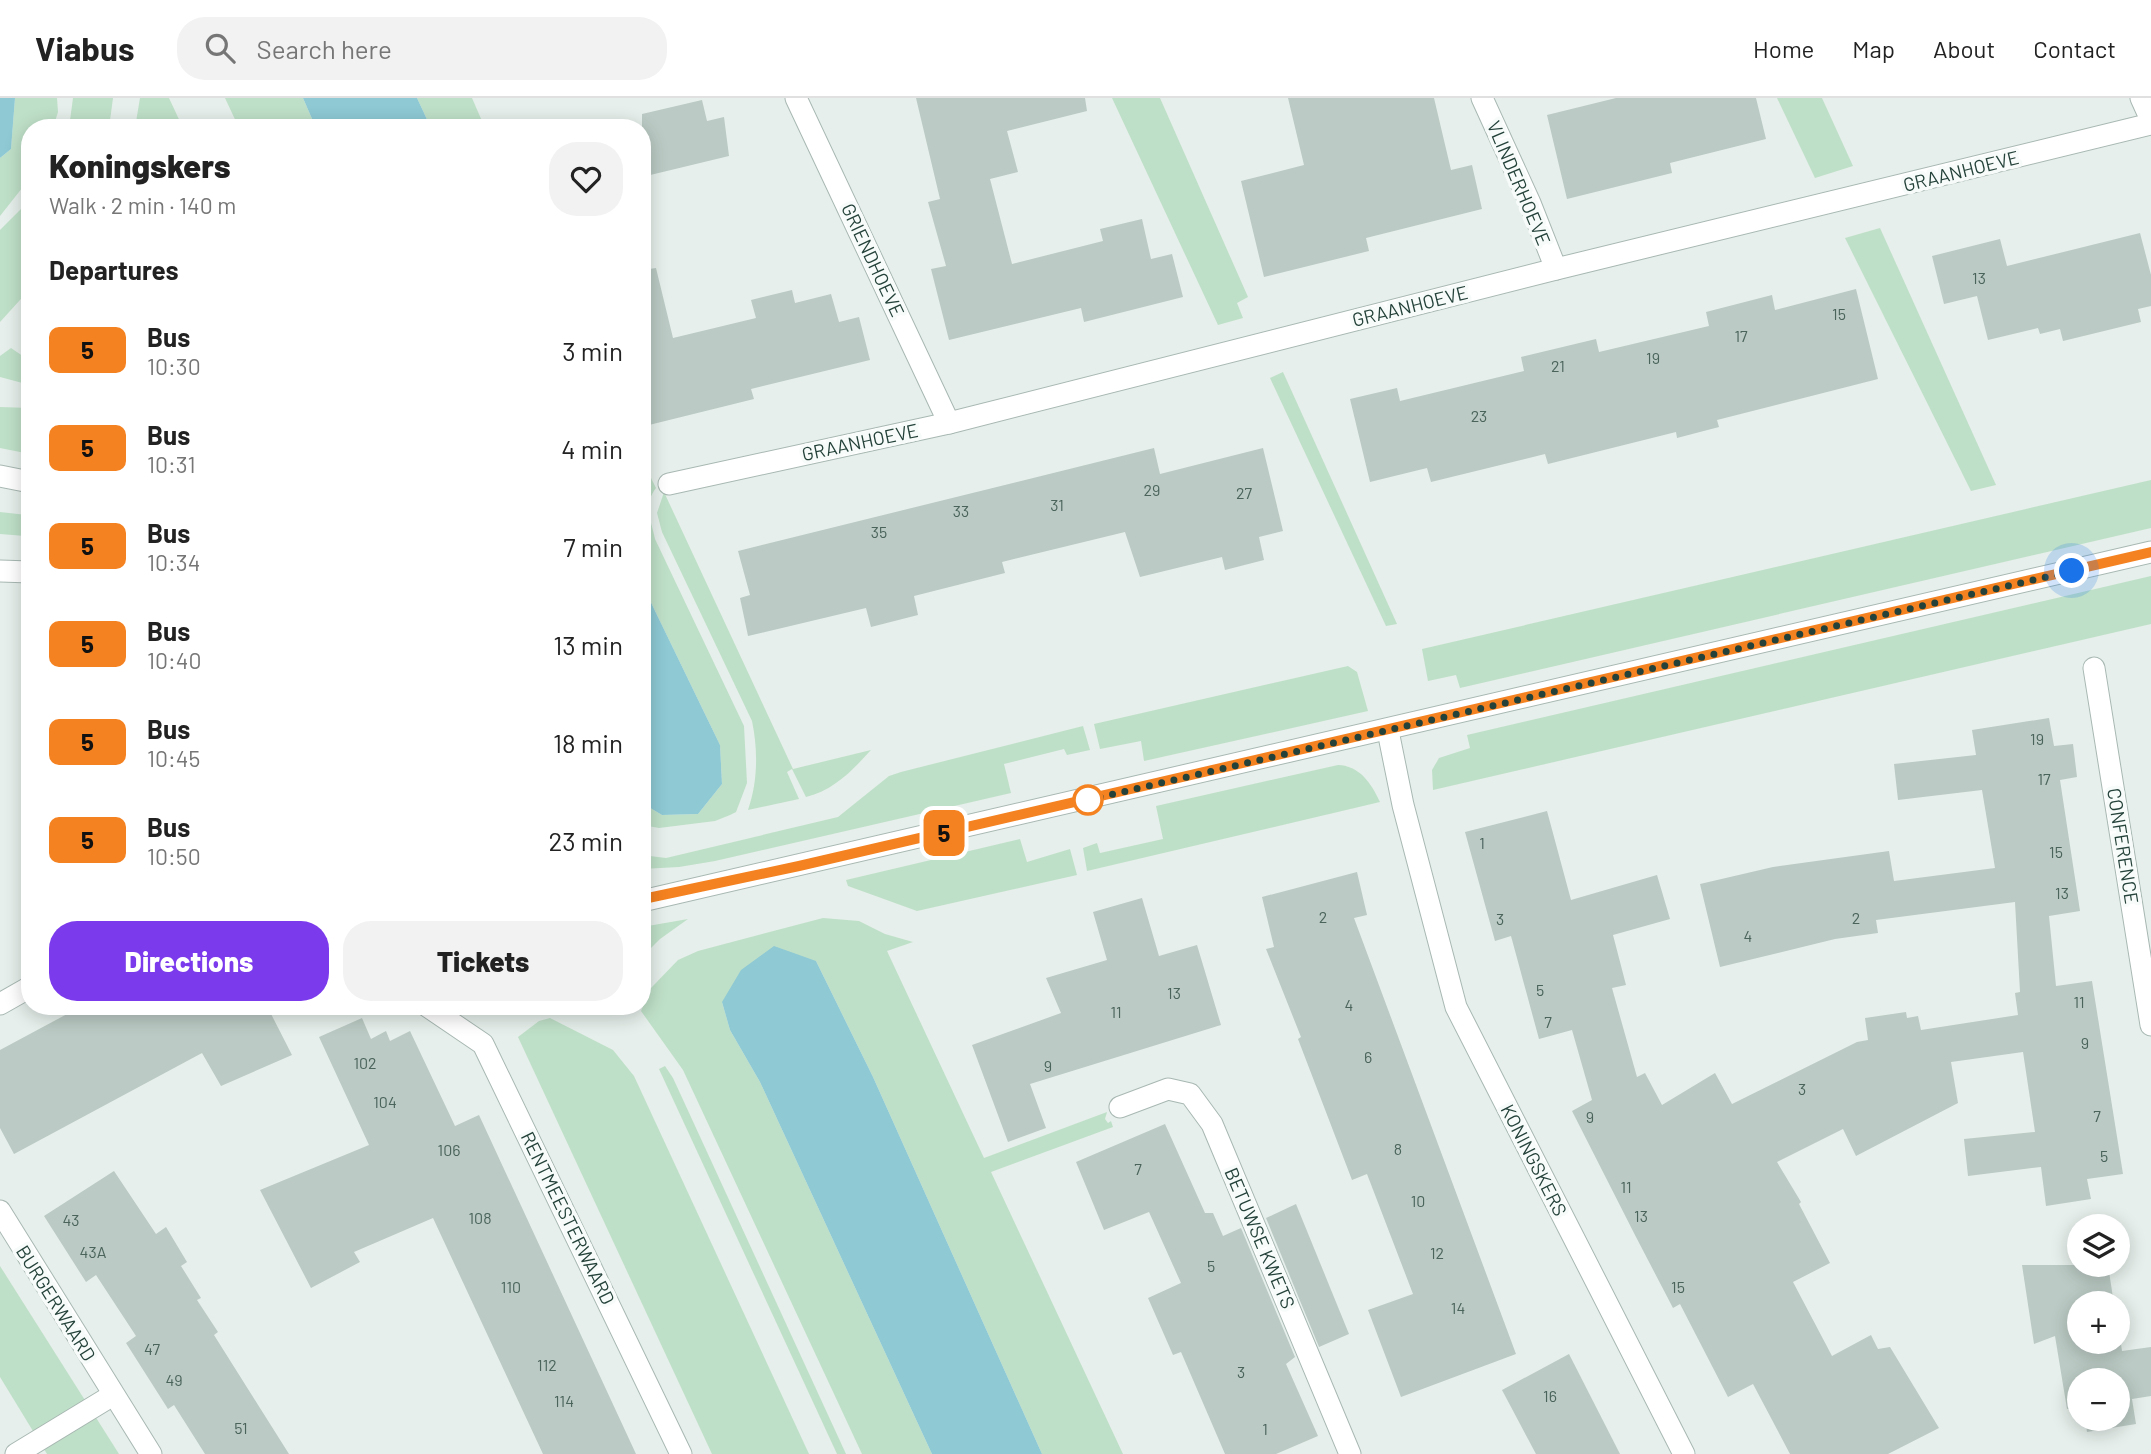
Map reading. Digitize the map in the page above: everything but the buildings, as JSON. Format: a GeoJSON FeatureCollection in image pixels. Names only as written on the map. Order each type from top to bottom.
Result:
{"type":"FeatureCollection","features":[{"type":"Feature","properties":{"kind":"street","name":"GRIENDHOEVE"},"geometry":{"type":"LineString","coordinates":[[796,98],[950,423]]}},
{"type":"Feature","properties":{"kind":"street","name":"VLINDERHOEVE"},"geometry":{"type":"LineString","coordinates":[[1482,98],[1531,203],[1556,269]]}},
{"type":"Feature","properties":{"kind":"street"},"geometry":{"type":"LineString","coordinates":[[2141,98],[2151,122]]}},
{"type":"Feature","properties":{"kind":"street","name":"GRAANHOEVE"},"geometry":{"type":"LineString","coordinates":[[669,484],[950,423],[2151,122]]}},
{"type":"Feature","properties":{"kind":"street"},"geometry":{"type":"LineString","coordinates":[[0,477],[21,480]]}},
{"type":"Feature","properties":{"kind":"street"},"geometry":{"type":"LineString","coordinates":[[651,897],[712,886],[1388,731],[2151,552]]}},
{"type":"Feature","properties":{"kind":"street"},"geometry":{"type":"LineString","coordinates":[[0,571],[21,572]]}},
{"type":"Feature","properties":{"kind":"street","name":"CONFERENCE"},"geometry":{"type":"LineString","coordinates":[[2094,668],[2141,898],[2151,1025]]}},
{"type":"Feature","properties":{"kind":"street","name":"KONINGSKERS"},"geometry":{"type":"LineString","coordinates":[[1388,731],[1406,818],[1456,1007],[1685,1454]]}},
{"type":"Feature","properties":{"kind":"street"},"geometry":{"type":"LineString","coordinates":[[0,1003],[21,992]]}},
{"type":"Feature","properties":{"kind":"street","name":"RENTMEESTERWAARD"},"geometry":{"type":"LineString","coordinates":[[440,1015],[483,1044],[681,1454]]}},
{"type":"Feature","properties":{"kind":"street","name":"BETUWSE KWETS"},"geometry":{"type":"LineString","coordinates":[[1121,1107],[1168,1089],[1189,1094],[1212,1124],[1349,1454]]}},
{"type":"Feature","properties":{"kind":"street","name":"BURGERWAARD"},"geometry":{"type":"LineString","coordinates":[[0,1211],[151,1454]]}},
{"type":"Feature","properties":{"kind":"street"},"geometry":{"type":"LineString","coordinates":[[16,1454],[113,1395]]}},
{"type":"Feature","properties":{"kind":"street"},"geometry":{"type":"LineString","coordinates":[[0,1442],[7,1454]]}},
{"type":"Feature","properties":{"kind":"green space"},"geometry":{"type":"Polygon","coordinates":[[[15,98],[57,98],[56,119],[21,119],[21,189],[0,216],[0,158],[11,149],[15,98]]]}},
{"type":"Feature","properties":{"kind":"green space"},"geometry":{"type":"Polygon","coordinates":[[[73,98],[113,98],[110,119],[70,119],[73,98]]]}},
{"type":"Feature","properties":{"kind":"green space"},"geometry":{"type":"Polygon","coordinates":[[[140,98],[169,98],[179,119],[136,119],[140,98]]]}},
{"type":"Feature","properties":{"kind":"green space"},"geometry":{"type":"Polygon","coordinates":[[[225,98],[303,98],[312,119],[235,119],[225,98]]]}},
{"type":"Feature","properties":{"kind":"green space"},"geometry":{"type":"Polygon","coordinates":[[[417,98],[472,98],[481,119],[427,119],[417,98]]]}},
{"type":"Feature","properties":{"kind":"green space"},"geometry":{"type":"Polygon","coordinates":[[[1112,98],[1160,98],[1248,297],[1237,303],[1243,318],[1218,325],[1112,98]]]}},
{"type":"Feature","properties":{"kind":"green space"},"geometry":{"type":"Polygon","coordinates":[[[1777,98],[1822,98],[1853,166],[1815,178],[1777,98]]]}},
{"type":"Feature","properties":{"kind":"green space"},"geometry":{"type":"Polygon","coordinates":[[[21,209],[21,299],[0,322],[0,230],[21,209]]]}},
{"type":"Feature","properties":{"kind":"green space"},"geometry":{"type":"Polygon","coordinates":[[[1880,228],[1996,485],[1971,491],[1845,238],[1880,228]]]}},
{"type":"Feature","properties":{"kind":"green space"},"geometry":{"type":"Polygon","coordinates":[[[11,348],[21,355],[21,383],[0,377],[0,356],[11,348]]]}},
{"type":"Feature","properties":{"kind":"green space"},"geometry":{"type":"Polygon","coordinates":[[[1283,372],[1397,624],[1386,626],[1270,378],[1283,372]]]}},
{"type":"Feature","properties":{"kind":"green space"},"geometry":{"type":"Polygon","coordinates":[[[0,407],[21,408],[21,452],[0,448],[0,407]]]}},
{"type":"Feature","properties":{"kind":"green space"},"geometry":{"type":"Polygon","coordinates":[[[651,478],[656,488],[651,497],[651,478]]]}},
{"type":"Feature","properties":{"kind":"green space"},"geometry":{"type":"Polygon","coordinates":[[[2151,480],[2151,528],[1460,688],[1456,675],[1428,681],[1422,649],[2151,480]]]}},
{"type":"Feature","properties":{"kind":"green space"},"geometry":{"type":"Polygon","coordinates":[[[664,492],[793,769],[871,750],[834,785],[806,797],[792,769],[787,772],[799,799],[748,810],[756,766],[752,721],[662,532],[657,513],[664,492]]]}},
{"type":"Feature","properties":{"kind":"green space"},"geometry":{"type":"Polygon","coordinates":[[[0,512],[21,514],[21,536],[0,534],[0,512]]]}},
{"type":"Feature","properties":{"kind":"green space"},"geometry":{"type":"Polygon","coordinates":[[[651,523],[655,539],[744,726],[747,783],[736,812],[715,821],[659,828],[651,827],[651,808],[662,815],[698,814],[722,784],[720,745],[651,603],[651,523]]]}},
{"type":"Feature","properties":{"kind":"green space"},"geometry":{"type":"Polygon","coordinates":[[[2151,576],[2151,624],[1433,790],[1432,770],[1439,758],[1470,748],[1467,735],[2151,576]]]}},
{"type":"Feature","properties":{"kind":"green space"},"geometry":{"type":"Polygon","coordinates":[[[1348,666],[1357,672],[1368,711],[1144,761],[1141,741],[1100,749],[1094,724],[1348,666]]]}},
{"type":"Feature","properties":{"kind":"green space"},"geometry":{"type":"Polygon","coordinates":[[[1083,726],[1090,750],[1067,755],[1064,749],[1004,764],[1011,793],[715,861],[651,869],[651,856],[666,858],[838,817],[889,776],[1083,726]]]}},
{"type":"Feature","properties":{"kind":"green space"},"geometry":{"type":"Polygon","coordinates":[[[1338,765],[1359,772],[1373,788],[1380,802],[1087,871],[1083,848],[1097,843],[1100,853],[1163,839],[1156,806],[1338,765]]]}},
{"type":"Feature","properties":{"kind":"green space"},"geometry":{"type":"Polygon","coordinates":[[[1020,839],[1027,862],[1070,849],[1077,875],[917,911],[848,886],[846,880],[1020,839]]]}},
{"type":"Feature","properties":{"kind":"green space"},"geometry":{"type":"Polygon","coordinates":[[[823,918],[859,921],[885,934],[913,942],[887,951],[984,1158],[1107,1112],[1105,1119],[1108,1123],[1111,1121],[1113,1127],[991,1172],[1123,1454],[1042,1454],[873,1077],[816,961],[722,1002],[730,1030],[760,1082],[932,1454],[862,1454],[683,1070],[644,1015],[651,1015],[651,988],[678,960],[698,951],[823,918]]]}},
{"type":"Feature","properties":{"kind":"green space"},"geometry":{"type":"Polygon","coordinates":[[[688,919],[651,948],[651,925],[688,919]]]}},
{"type":"Feature","properties":{"kind":"green space"},"geometry":{"type":"Polygon","coordinates":[[[550,1018],[613,1050],[634,1076],[809,1454],[712,1454],[518,1037],[539,1021],[550,1018]]]}},
{"type":"Feature","properties":{"kind":"green space"},"geometry":{"type":"Polygon","coordinates":[[[665,1066],[673,1078],[846,1454],[837,1454],[659,1069],[665,1066]]]}},
{"type":"Feature","properties":{"kind":"green space"},"geometry":{"type":"Polygon","coordinates":[[[0,1266],[119,1454],[47,1454],[0,1377],[0,1266]]]}},
{"type":"Feature","properties":{"kind":"water"},"geometry":{"type":"Polygon","coordinates":[[[0,98],[15,98],[11,149],[0,158],[0,98]]]}},
{"type":"Feature","properties":{"kind":"water"},"geometry":{"type":"Polygon","coordinates":[[[303,98],[417,98],[427,119],[312,119],[303,98]]]}},
{"type":"Feature","properties":{"kind":"water"},"geometry":{"type":"Polygon","coordinates":[[[651,603],[720,745],[722,784],[698,814],[662,815],[651,808],[651,603]]]}},
{"type":"Feature","properties":{"kind":"water"},"geometry":{"type":"Polygon","coordinates":[[[774,946],[816,961],[873,1077],[1042,1454],[932,1454],[760,1082],[730,1030],[722,1002],[741,970],[774,946]]]}},
{"type":"Feature","properties":{"kind":"bus line","name":"5"},"geometry":{"type":"LineString","coordinates":[[651,898],[687,892],[1388,731],[2151,552]]}},
{"type":"Feature","properties":{"kind":"route"},"geometry":{"type":"LineString","coordinates":[[1088,800],[2072,571]]}}]}
